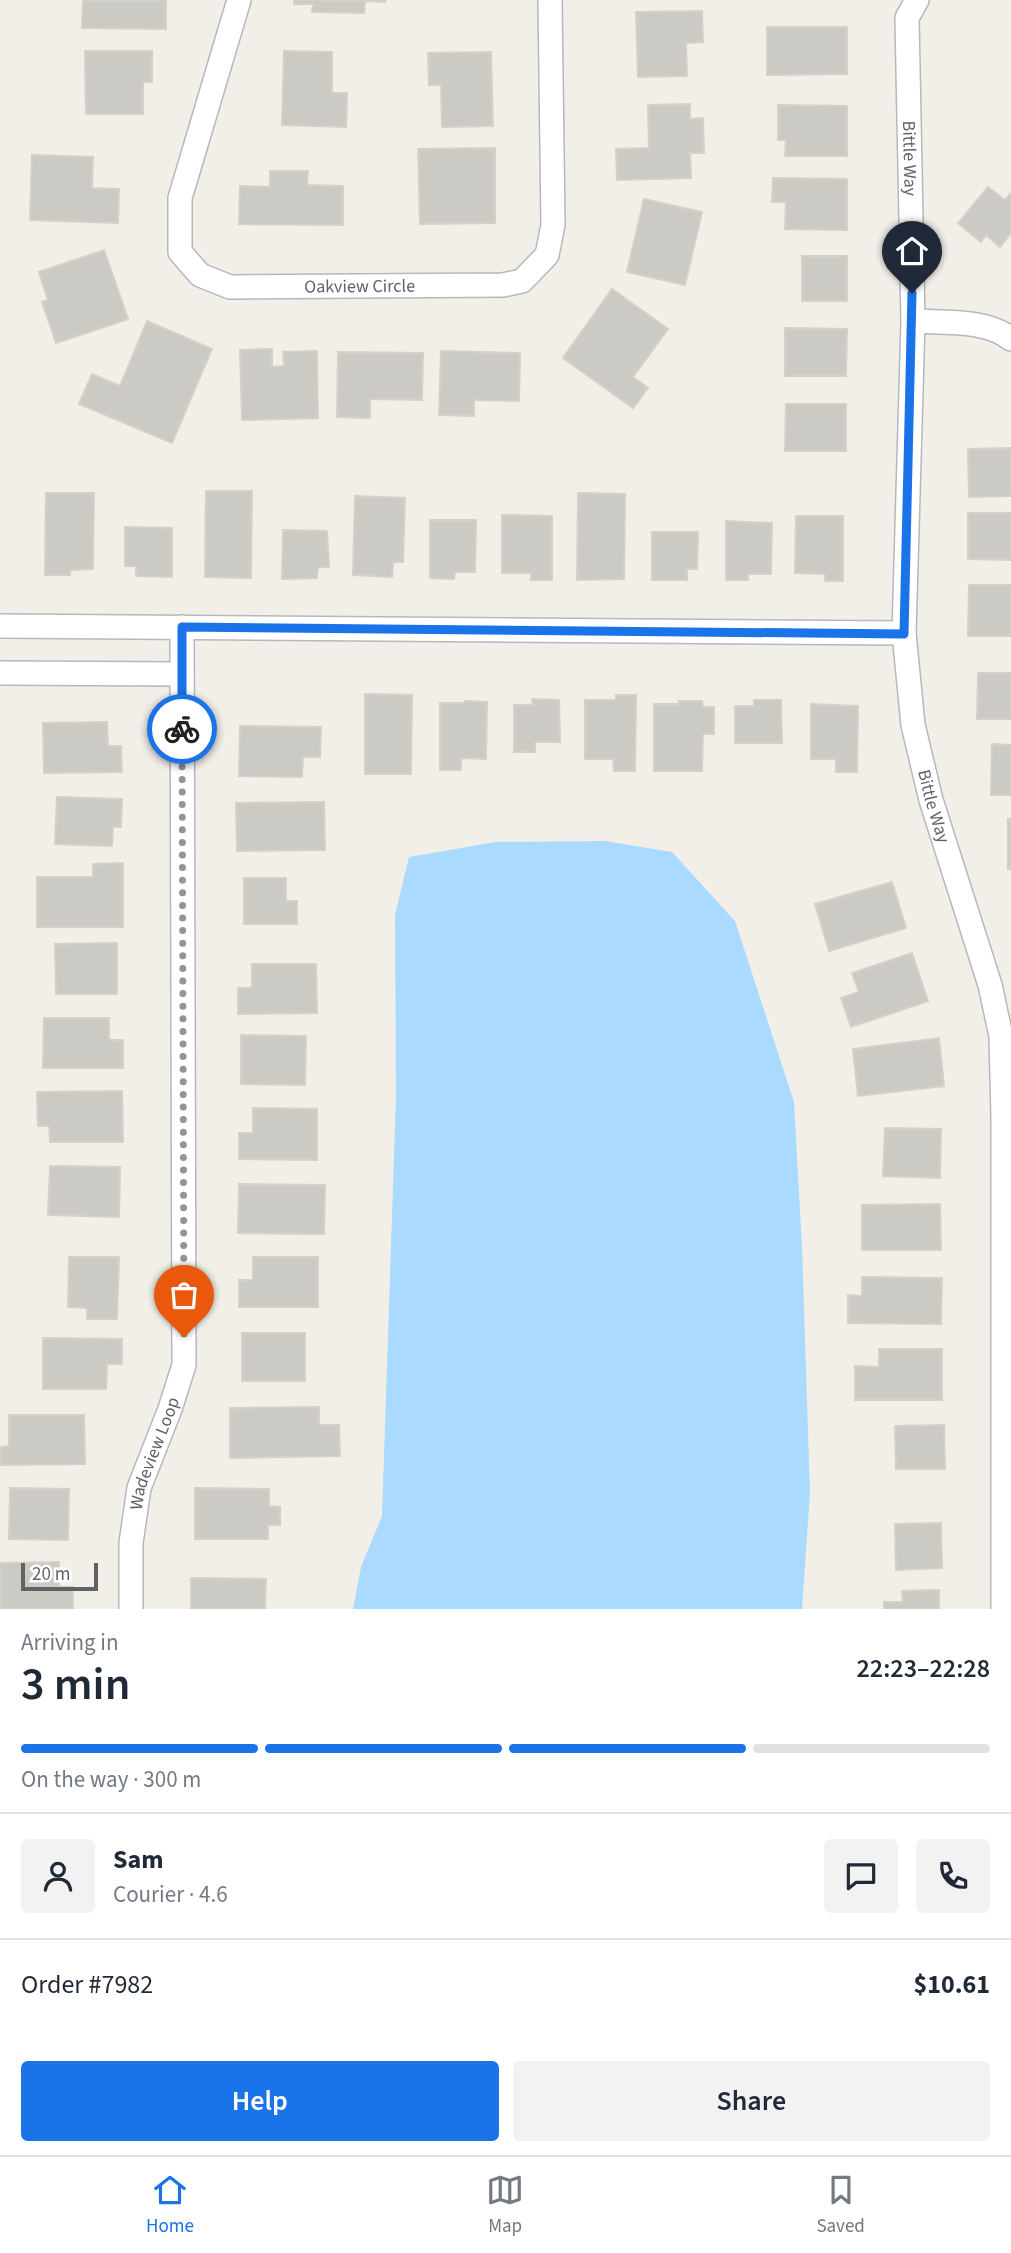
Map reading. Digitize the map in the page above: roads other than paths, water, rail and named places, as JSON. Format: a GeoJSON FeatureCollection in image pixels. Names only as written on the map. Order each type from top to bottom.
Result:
{"type":"FeatureCollection","features":[{"type":"Feature","properties":{"kind":"street","name":"Oakview Circle"},"geometry":{"type":"LineString","coordinates":[[239,0],[180,198],[180,252],[200,275],[230,287],[503,285],[522,281],[547,255],[554,225],[550,0]]}},
{"type":"Feature","properties":{"kind":"street","name":"Bittle Way"},"geometry":{"type":"LineString","coordinates":[[917,0],[907,18],[913,321],[904,634],[913,724],[931,800],[990,985],[1001,1036],[1003,1609]]}},
{"type":"Feature","properties":{"kind":"street"},"geometry":{"type":"LineString","coordinates":[[913,321],[970,324],[1003,333],[1011,339]]}},
{"type":"Feature","properties":{"kind":"street"},"geometry":{"type":"LineString","coordinates":[[0,625],[904,634]]}},
{"type":"Feature","properties":{"kind":"street","name":"Wadeview Loop"},"geometry":{"type":"LineString","coordinates":[[131,1609],[131,1543],[139,1488],[170,1409],[184,1364],[182,627]]}},
{"type":"Feature","properties":{"kind":"street"},"geometry":{"type":"LineString","coordinates":[[0,673],[182,674]]}},
{"type":"Feature","properties":{"kind":"water"},"geometry":{"type":"Polygon","coordinates":[[[605,841],[672,852],[735,921],[794,1102],[810,1493],[802,1609],[353,1609],[361,1567],[382,1516],[396,1096],[395,915],[409,857],[496,842],[605,841]]]}}]}
